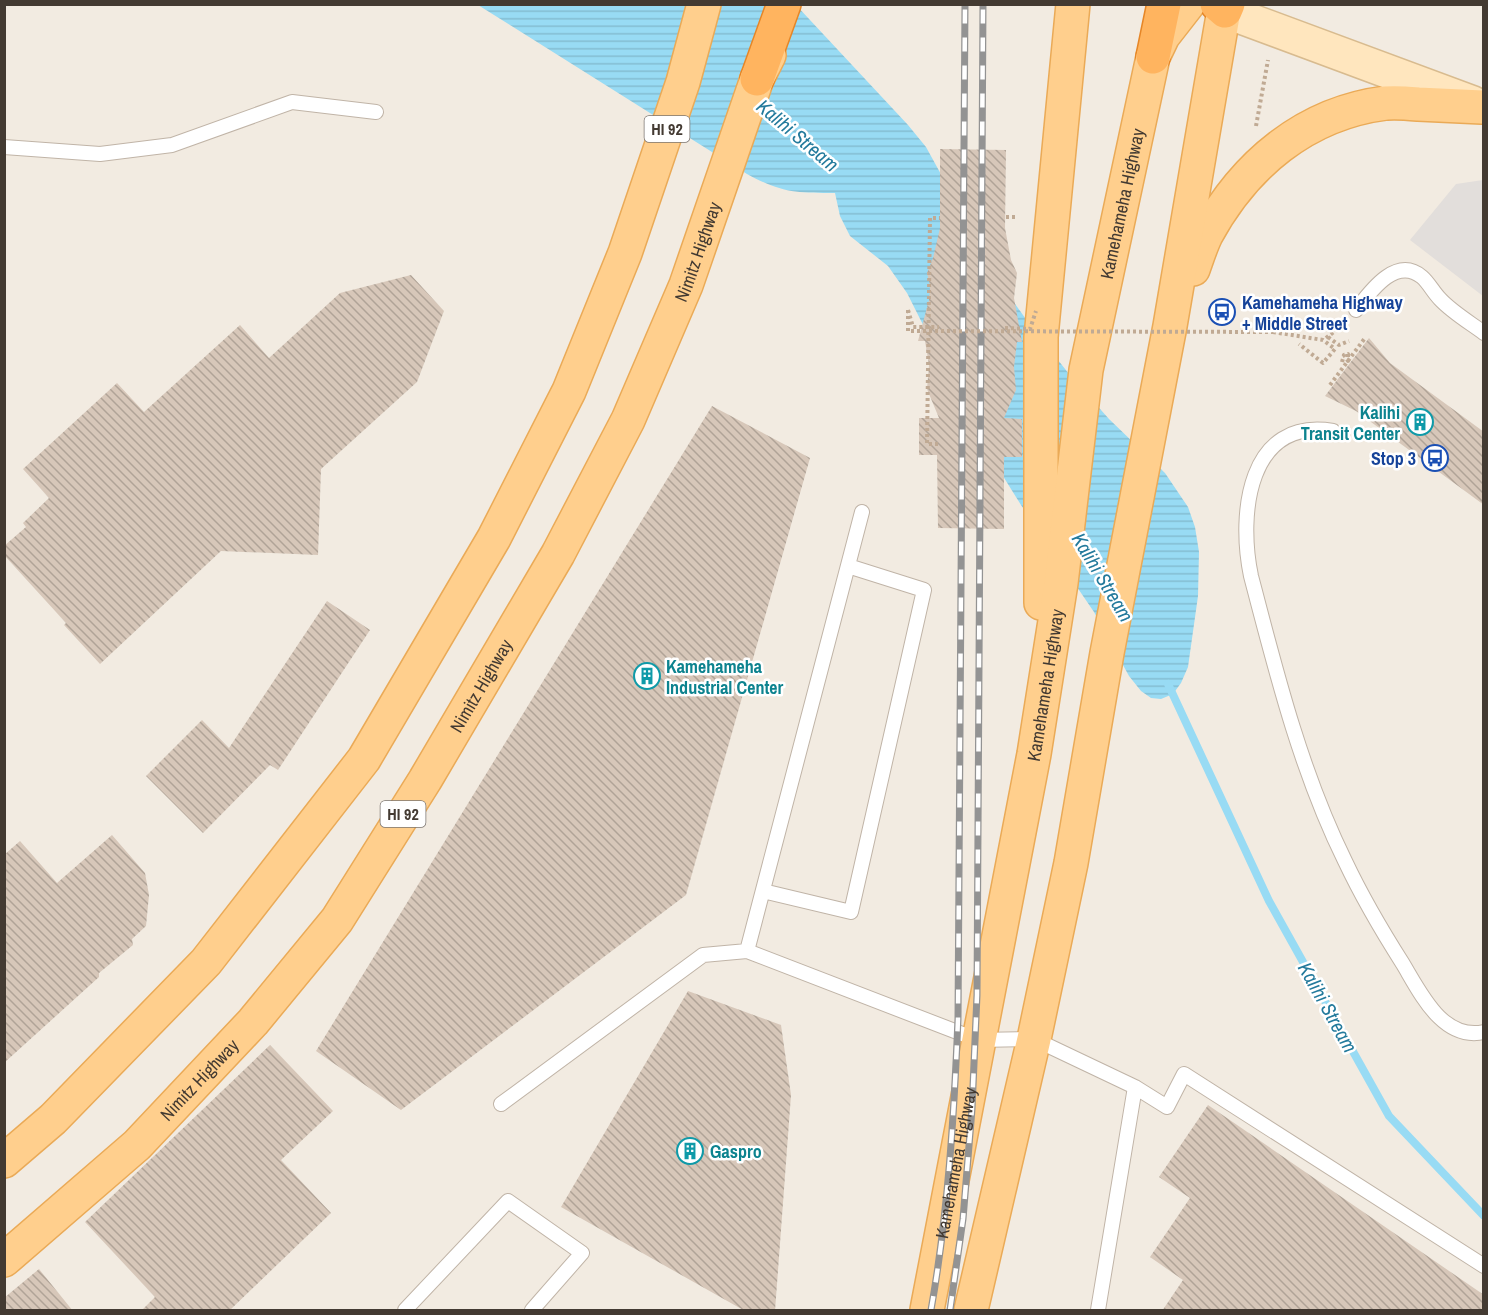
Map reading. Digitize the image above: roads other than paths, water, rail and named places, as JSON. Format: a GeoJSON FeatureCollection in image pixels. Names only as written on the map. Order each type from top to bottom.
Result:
{"type":"FeatureCollection","features":[{"type":"Feature","properties":{"kind":"highway"},"geometry":{"type":"LineString","coordinates":[[757,79],[784,4]]}},
{"type":"Feature","properties":{"kind":"highway"},"geometry":{"type":"LineString","coordinates":[[1153,57],[1164,4]]}},
{"type":"Feature","properties":{"kind":"main road","name":"HI 92"},"geometry":{"type":"LineString","coordinates":[[4,1161],[53,1119],[207,962],[364,759],[494,538],[569,391],[625,253],[683,82],[704,4]]}},
{"type":"Feature","properties":{"kind":"main road","name":"Nimitz Highway"},"geometry":{"type":"LineString","coordinates":[[4,1260],[137,1145],[253,1022],[336,920],[425,780],[558,554],[628,420],[686,285],[757,79],[794,4]]}},
{"type":"Feature","properties":{"kind":"main road"},"geometry":{"type":"LineString","coordinates":[[1051,589],[1041,337],[1073,4]]}},
{"type":"Feature","properties":{"kind":"main road","name":"Kamehameha Highway"},"geometry":{"type":"LineString","coordinates":[[927,1311],[1034,754],[1051,589],[1086,370],[1153,57],[1163,36],[1188,4]]}},
{"type":"Feature","properties":{"kind":"main road"},"geometry":{"type":"LineString","coordinates":[[971,1311],[1034,1039],[1071,863],[1107,653],[1170,326],[1224,6],[1483,107]]}},
{"type":"Feature","properties":{"kind":"main road"},"geometry":{"type":"LineString","coordinates":[[1170,326],[1206,236],[1231,196],[1252,169],[1284,142],[1314,124],[1349,110],[1388,103],[1483,107]]}},
{"type":"Feature","properties":{"kind":"lane"},"geometry":{"type":"LineString","coordinates":[[4,147],[100,154],[172,146],[292,102],[376,112]]}},
{"type":"Feature","properties":{"kind":"lane"},"geometry":{"type":"LineString","coordinates":[[1356,309],[1383,278],[1400,271],[1408,271],[1417,274],[1441,300],[1484,333]]}},
{"type":"Feature","properties":{"kind":"lane"},"geometry":{"type":"LineString","coordinates":[[1333,431],[1309,429],[1290,434],[1275,443],[1263,458],[1252,485],[1248,505],[1245,536],[1251,576],[1297,735],[1328,823],[1345,861],[1387,939],[1433,1010],[1457,1031],[1467,1034],[1484,1032]]}},
{"type":"Feature","properties":{"kind":"lane"},"geometry":{"type":"LineString","coordinates":[[747,951],[862,512]]}},
{"type":"Feature","properties":{"kind":"lane"},"geometry":{"type":"LineString","coordinates":[[763,891],[851,912],[924,590],[848,566]]}},
{"type":"Feature","properties":{"kind":"lane"},"geometry":{"type":"LineString","coordinates":[[501,1104],[703,954],[747,951],[978,1040],[1034,1039],[1135,1087],[1167,1107],[1184,1074],[1484,1266]]}},
{"type":"Feature","properties":{"kind":"lane"},"geometry":{"type":"LineString","coordinates":[[1098,1311],[1135,1087]]}},
{"type":"Feature","properties":{"kind":"lane"},"geometry":{"type":"LineString","coordinates":[[405,1311],[508,1201],[582,1253],[532,1311]]}},
{"type":"Feature","properties":{"kind":"water"},"geometry":{"type":"Polygon","coordinates":[[[478,5],[796,5],[926,147],[1003,287],[1028,322],[1069,374],[1109,419],[1165,473],[1188,507],[1195,527],[1199,552],[1198,596],[1188,667],[1173,694],[1161,699],[1151,698],[1141,691],[1129,676],[1094,612],[1021,505],[983,444],[907,293],[888,266],[850,236],[840,216],[835,193],[789,191],[747,174],[478,5]]]}},
{"type":"Feature","properties":{"kind":"waterway","name":"Kalihi Stream"},"geometry":{"type":"LineString","coordinates":[[1168,684],[1269,901],[1389,1116],[1484,1216]]}},
{"type":"Feature","properties":{"kind":"railway"},"geometry":{"type":"LineString","coordinates":[[931,1310],[942,1238],[949,1165],[958,1019],[965,4]]}},
{"type":"Feature","properties":{"kind":"railway"},"geometry":{"type":"LineString","coordinates":[[950,1310],[963,1219],[972,1109],[977,995],[983,4]]}},
{"type":"Feature","properties":{"kind":"place","name":"Kamehameha Highway + Middle Street"},"geometry":{"type":"Point","coordinates":[1222,312]}},
{"type":"Feature","properties":{"kind":"place","name":"Kalihi Transit Center"},"geometry":{"type":"Point","coordinates":[1420,422]}},
{"type":"Feature","properties":{"kind":"place","name":"Stop 3"},"geometry":{"type":"Point","coordinates":[1435,458]}},
{"type":"Feature","properties":{"kind":"place","name":"Kamehameha Industrial Center"},"geometry":{"type":"Point","coordinates":[647,676]}},
{"type":"Feature","properties":{"kind":"place","name":"Gaspro"},"geometry":{"type":"Point","coordinates":[690,1151]}}]}
